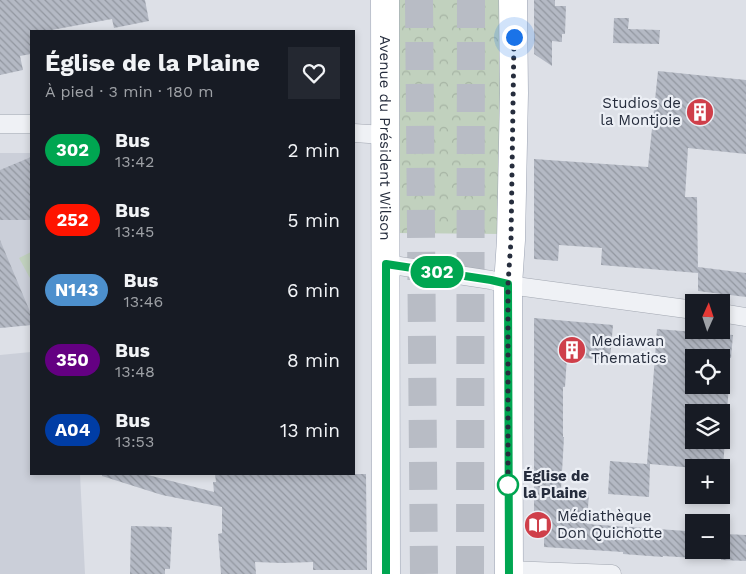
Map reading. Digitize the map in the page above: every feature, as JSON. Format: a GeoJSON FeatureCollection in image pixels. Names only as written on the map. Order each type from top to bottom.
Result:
{"type":"FeatureCollection","features":[{"type":"Feature","properties":{"kind":"main road","name":"Avenue du Président Wilson"},"geometry":{"type":"LineString","coordinates":[[385,0],[386,574]]}},
{"type":"Feature","properties":{"kind":"main road"},"geometry":{"type":"LineString","coordinates":[[509,572],[508,284],[511,240],[514,0]]}},
{"type":"Feature","properties":{"kind":"street"},"geometry":{"type":"LineString","coordinates":[[0,124],[30,124]]}},
{"type":"Feature","properties":{"kind":"street"},"geometry":{"type":"LineString","coordinates":[[355,133],[384,135]]}},
{"type":"Feature","properties":{"kind":"street"},"geometry":{"type":"LineString","coordinates":[[386,264],[508,284],[685,309]]}},
{"type":"Feature","properties":{"kind":"street"},"geometry":{"type":"LineString","coordinates":[[730,314],[746,317]]}},
{"type":"Feature","properties":{"kind":"street"},"geometry":{"type":"LineString","coordinates":[[509,572],[612,574]]}},
{"type":"Feature","properties":{"kind":"shaded area"},"geometry":{"type":"Polygon","coordinates":[[[0,153],[30,153],[30,325],[0,328],[0,153]]]}},
{"type":"Feature","properties":{"kind":"shaded area"},"geometry":{"type":"Polygon","coordinates":[[[30,352],[30,475],[80,475],[85,574],[0,574],[0,355],[30,352]]]}},
{"type":"Feature","properties":{"kind":"green space"},"geometry":{"type":"Polygon","coordinates":[[[395,0],[502,0],[503,234],[394,233],[395,0]]]}},
{"type":"Feature","properties":{"kind":"green space"},"geometry":{"type":"Polygon","coordinates":[[[30,252],[30,278],[19,258],[30,252]]]}},
{"type":"Feature","properties":{"kind":"building"},"geometry":{"type":"Polygon","coordinates":[[[0,0],[145,0],[149,21],[114,28],[112,19],[52,30],[30,30],[30,54],[20,56],[23,70],[0,75],[0,0]]]}},
{"type":"Feature","properties":{"kind":"building"},"geometry":{"type":"Polygon","coordinates":[[[534,0],[555,0],[555,6],[566,6],[565,34],[562,34],[562,42],[552,41],[552,66],[534,54],[534,0]]]}},
{"type":"Feature","properties":{"kind":"building"},"geometry":{"type":"Polygon","coordinates":[[[614,18],[629,18],[628,29],[660,30],[659,44],[613,43],[614,18]]]}},
{"type":"Feature","properties":{"kind":"building"},"geometry":{"type":"Polygon","coordinates":[[[658,71],[746,80],[746,154],[688,148],[685,197],[697,197],[698,273],[601,265],[602,248],[559,245],[558,261],[534,259],[534,159],[648,167],[658,71]]]}},
{"type":"Feature","properties":{"kind":"building"},"geometry":{"type":"Polygon","coordinates":[[[30,157],[30,220],[0,220],[0,170],[30,157]]]}},
{"type":"Feature","properties":{"kind":"building"},"geometry":{"type":"Polygon","coordinates":[[[0,240],[30,312],[30,325],[0,328],[0,240]]]}},
{"type":"Feature","properties":{"kind":"building"},"geometry":{"type":"Polygon","coordinates":[[[698,267],[746,273],[746,297],[698,291],[698,267]]]}},
{"type":"Feature","properties":{"kind":"building"},"geometry":{"type":"Polygon","coordinates":[[[534,318],[613,325],[610,360],[567,357],[565,387],[563,387],[564,437],[561,490],[589,492],[587,524],[685,531],[685,557],[544,547],[544,537],[534,536],[534,318]]]}},
{"type":"Feature","properties":{"kind":"building"},"geometry":{"type":"Polygon","coordinates":[[[657,329],[685,331],[685,339],[730,339],[730,335],[733,335],[731,358],[730,349],[685,349],[685,394],[728,394],[728,404],[685,404],[685,449],[724,449],[724,459],[685,459],[685,467],[650,464],[649,497],[608,494],[610,461],[647,464],[657,329]]]}},
{"type":"Feature","properties":{"kind":"building"},"geometry":{"type":"Polygon","coordinates":[[[366,474],[367,570],[313,570],[313,562],[255,562],[256,574],[221,574],[218,534],[222,533],[222,507],[162,495],[102,476],[148,475],[214,492],[213,482],[216,482],[215,475],[366,474]]]}},
{"type":"Feature","properties":{"kind":"building"},"geometry":{"type":"Polygon","coordinates":[[[131,526],[172,527],[170,569],[165,569],[165,574],[130,574],[131,526]]]}},
{"type":"Feature","properties":{"kind":"building"},"geometry":{"type":"Polygon","coordinates":[[[730,534],[746,535],[746,561],[721,560],[730,559],[730,534]]]}},
{"type":"Feature","properties":{"kind":"tunnel"},"geometry":{"type":"LineString","coordinates":[[419,0],[424,574]]}},
{"type":"Feature","properties":{"kind":"tunnel"},"geometry":{"type":"LineString","coordinates":[[470,574],[471,0]]}},
{"type":"Feature","properties":{"kind":"bus line","name":"302"},"geometry":{"type":"LineString","coordinates":[[386,574],[386,264],[508,284],[509,574]]}},
{"type":"Feature","properties":{"kind":"place","name":"Studios de la Montjoie"},"geometry":{"type":"Point","coordinates":[700,112]}},
{"type":"Feature","properties":{"kind":"place","name":"Mediawan Thematics"},"geometry":{"type":"Point","coordinates":[572,350]}},
{"type":"Feature","properties":{"kind":"place","name":"Église de la Plaine"},"geometry":{"type":"Point","coordinates":[508,485]}},
{"type":"Feature","properties":{"kind":"place","name":"Médiathèque Don Quichotte"},"geometry":{"type":"Point","coordinates":[538,525]}},
{"type":"Feature","properties":{"kind":"route"},"geometry":{"type":"LineString","coordinates":[[508,485],[508,492],[508,284],[511,240],[514,37]]}}]}
